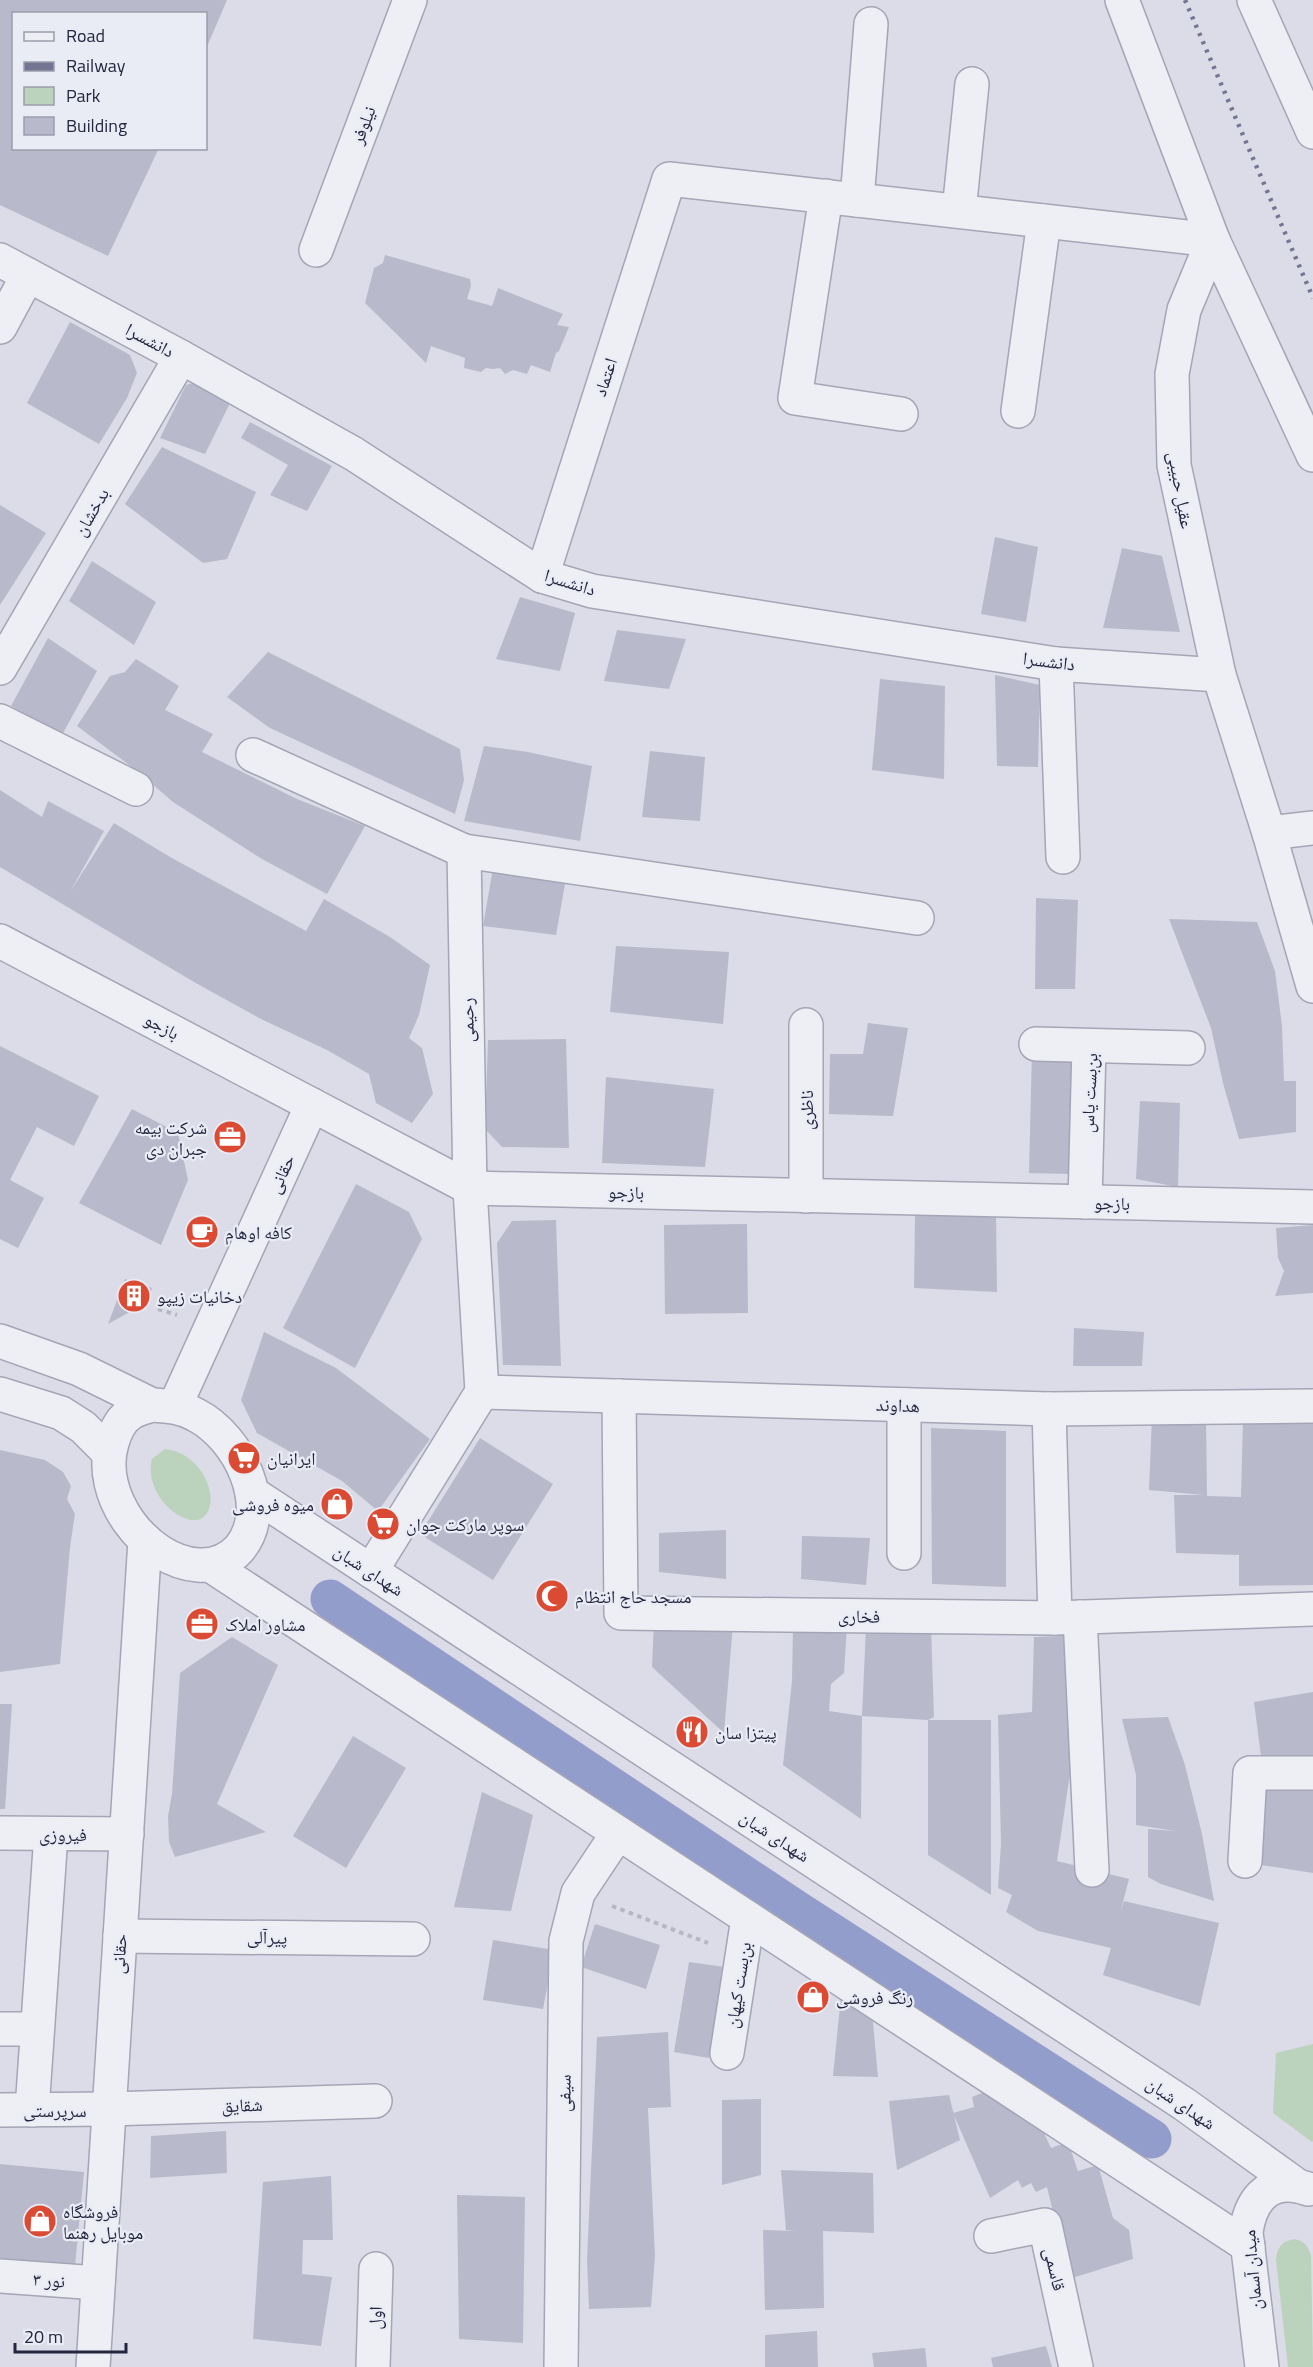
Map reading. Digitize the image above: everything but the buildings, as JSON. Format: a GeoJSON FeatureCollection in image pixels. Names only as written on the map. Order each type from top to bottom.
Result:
{"type":"FeatureCollection","features":[{"type":"Feature","properties":{"kind":"street","name":"نیلوفر"},"geometry":{"type":"LineString","coordinates":[[316,250],[410,0]]}},
{"type":"Feature","properties":{"kind":"street"},"geometry":{"type":"LineString","coordinates":[[1122,0],[1213,240],[1313,455]]}},
{"type":"Feature","properties":{"kind":"street"},"geometry":{"type":"LineString","coordinates":[[1254,0],[1313,132]]}},
{"type":"Feature","properties":{"kind":"street"},"geometry":{"type":"LineString","coordinates":[[871,24],[842,198],[795,398],[901,414]]}},
{"type":"Feature","properties":{"kind":"street"},"geometry":{"type":"LineString","coordinates":[[960,211],[972,84]]}},
{"type":"Feature","properties":{"kind":"street","name":"اعتماد"},"geometry":{"type":"LineString","coordinates":[[542,576],[669,179],[842,198]]}},
{"type":"Feature","properties":{"kind":"street"},"geometry":{"type":"LineString","coordinates":[[842,198],[1213,240]]}},
{"type":"Feature","properties":{"kind":"street"},"geometry":{"type":"LineString","coordinates":[[1018,411],[1044,221]]}},
{"type":"Feature","properties":{"kind":"street","name":"عقیل حبیبی"},"geometry":{"type":"LineString","coordinates":[[1213,240],[1184,310],[1172,374],[1174,465],[1219,675],[1269,833],[1313,986]]}},
{"type":"Feature","properties":{"kind":"street","name":"دانشسرا"},"geometry":{"type":"LineString","coordinates":[[0,260],[181,357],[354,454],[542,576],[592,591],[1056,664],[1219,675]]}},
{"type":"Feature","properties":{"kind":"street"},"geometry":{"type":"LineString","coordinates":[[0,327],[28,275]]}},
{"type":"Feature","properties":{"kind":"street","name":"بدخشان"},"geometry":{"type":"LineString","coordinates":[[0,668],[181,357]]}},
{"type":"Feature","properties":{"kind":"street"},"geometry":{"type":"LineString","coordinates":[[1056,664],[1063,857]]}},
{"type":"Feature","properties":{"kind":"street"},"geometry":{"type":"LineString","coordinates":[[0,722],[136,789]]}},
{"type":"Feature","properties":{"kind":"street"},"geometry":{"type":"LineString","coordinates":[[253,755],[464,851],[917,918]]}},
{"type":"Feature","properties":{"kind":"street"},"geometry":{"type":"LineString","coordinates":[[1269,833],[1313,828]]}},
{"type":"Feature","properties":{"kind":"street","name":"رحیمی"},"geometry":{"type":"LineString","coordinates":[[464,851],[470,1188],[482,1392]]}},
{"type":"Feature","properties":{"kind":"street","name":"بازجو"},"geometry":{"type":"LineString","coordinates":[[0,941],[470,1188],[1313,1207]]}},
{"type":"Feature","properties":{"kind":"street","name":"ناظری"},"geometry":{"type":"LineString","coordinates":[[806,1025],[806,1196]]}},
{"type":"Feature","properties":{"kind":"street"},"geometry":{"type":"LineString","coordinates":[[1036,1044],[1089,1046]]}},
{"type":"Feature","properties":{"kind":"street","name":"بن‌بست یاس"},"geometry":{"type":"LineString","coordinates":[[1085,1202],[1089,1046],[1188,1048]]}},
{"type":"Feature","properties":{"kind":"street","name":"حقانی"},"geometry":{"type":"LineString","coordinates":[[164,1405],[312,1105]]}},
{"type":"Feature","properties":{"kind":"street"},"geometry":{"type":"LineString","coordinates":[[0,1341],[79,1369],[164,1405],[197,1415],[217,1430],[245,1470],[252,1493],[253,1517],[247,1539],[232,1557],[210,1565],[186,1564],[165,1555],[145,1540],[129,1522],[117,1500],[110,1477],[109,1453],[115,1431],[130,1413],[164,1405]]}},
{"type":"Feature","properties":{"kind":"street"},"geometry":{"type":"LineString","coordinates":[[371,1571],[482,1392]]}},
{"type":"Feature","properties":{"kind":"street","name":"هداوند"},"geometry":{"type":"LineString","coordinates":[[482,1392],[1049,1409],[1313,1406]]}},
{"type":"Feature","properties":{"kind":"street"},"geometry":{"type":"LineString","coordinates":[[0,1394],[61,1413],[83,1427],[109,1453]]}},
{"type":"Feature","properties":{"kind":"street","name":"فخاری"},"geometry":{"type":"LineString","coordinates":[[619,1396],[621,1613],[1068,1618],[1313,1609]]}},
{"type":"Feature","properties":{"kind":"street"},"geometry":{"type":"LineString","coordinates":[[904,1405],[904,1553]]}},
{"type":"Feature","properties":{"kind":"street"},"geometry":{"type":"LineString","coordinates":[[1049,1409],[1092,1870]]}},
{"type":"Feature","properties":{"kind":"street","name":"شهدای شبان"},"geometry":{"type":"LineString","coordinates":[[252,1493],[1184,2104],[1304,2187]]}},
{"type":"Feature","properties":{"kind":"street","name":"حقانی"},"geometry":{"type":"LineString","coordinates":[[93,2367],[145,1540]]}},
{"type":"Feature","properties":{"kind":"street"},"geometry":{"type":"LineString","coordinates":[[210,1565],[1248,2246]]}},
{"type":"Feature","properties":{"kind":"street"},"geometry":{"type":"LineString","coordinates":[[1245,1861],[1250,1773],[1313,1773]]}},
{"type":"Feature","properties":{"kind":"street","name":"فیروزی"},"geometry":{"type":"LineString","coordinates":[[0,1833],[127,1834]]}},
{"type":"Feature","properties":{"kind":"street","name":"سیفی"},"geometry":{"type":"LineString","coordinates":[[561,2367],[567,1941],[578,1893],[618,1833]]}},
{"type":"Feature","properties":{"kind":"street"},"geometry":{"type":"LineString","coordinates":[[16,2110],[37,2029],[51,1834]]}},
{"type":"Feature","properties":{"kind":"street","name":"بن‌بست کیهان"},"geometry":{"type":"LineString","coordinates":[[727,2053],[748,1918]]}},
{"type":"Feature","properties":{"kind":"street","name":"پیرآلی"},"geometry":{"type":"LineString","coordinates":[[120,1936],[413,1939]]}},
{"type":"Feature","properties":{"kind":"street"},"geometry":{"type":"LineString","coordinates":[[0,2029],[37,2029]]}},
{"type":"Feature","properties":{"kind":"street","name":"شقایق"},"geometry":{"type":"LineString","coordinates":[[109,2109],[375,2101]]}},
{"type":"Feature","properties":{"kind":"street","name":"سرپرستی"},"geometry":{"type":"LineString","coordinates":[[16,2110],[109,2109]]}},
{"type":"Feature","properties":{"kind":"street","name":"میدان آسمان"},"geometry":{"type":"LineString","coordinates":[[1262,2367],[1246,2232],[1249,2214],[1259,2197],[1275,2187],[1304,2187]]}},
{"type":"Feature","properties":{"kind":"street","name":"قاسمی"},"geometry":{"type":"LineString","coordinates":[[991,2236],[1045,2225],[1076,2367]]}},
{"type":"Feature","properties":{"kind":"street","name":"اول"},"geometry":{"type":"LineString","coordinates":[[374,2367],[376,2269]]}},
{"type":"Feature","properties":{"kind":"street","name":"نور ۳"},"geometry":{"type":"LineString","coordinates":[[0,2276],[98,2283]]}},
{"type":"Feature","properties":{"kind":"green space"},"geometry":{"type":"Polygon","coordinates":[[[165,1449],[187,1457],[203,1474],[210,1497],[210,1505],[205,1516],[196,1520],[185,1519],[163,1502],[155,1489],[151,1475],[152,1459],[165,1449]]]}},
{"type":"Feature","properties":{"kind":"green space"},"geometry":{"type":"Polygon","coordinates":[[[1313,2044],[1312,2142],[1273,2113],[1276,2053],[1313,2044]]]}},
{"type":"Feature","properties":{"kind":"green space"},"geometry":{"type":"Polygon","coordinates":[[[1295,2239],[1306,2245],[1311,2256],[1313,2367],[1288,2367],[1276,2260],[1281,2245],[1295,2239]]]}},
{"type":"Feature","properties":{"kind":"waterway"},"geometry":{"type":"LineString","coordinates":[[330,1599],[798,1911],[1152,2139]]}},
{"type":"Feature","properties":{"kind":"railway"},"geometry":{"type":"LineString","coordinates":[[1185,0],[1313,298]]}},
{"type":"Feature","properties":{"kind":"place","name":"شرکت بیمه جبران دی"},"geometry":{"type":"Point","coordinates":[230,1137]}},
{"type":"Feature","properties":{"kind":"place","name":"کافه اوهام"},"geometry":{"type":"Point","coordinates":[202,1232]}},
{"type":"Feature","properties":{"kind":"place","name":"دخانیات زیپو"},"geometry":{"type":"Point","coordinates":[134,1296]}},
{"type":"Feature","properties":{"kind":"place","name":"ایرانیان"},"geometry":{"type":"Point","coordinates":[244,1458]}},
{"type":"Feature","properties":{"kind":"place","name":"میوه فروشی"},"geometry":{"type":"Point","coordinates":[337,1504]}},
{"type":"Feature","properties":{"kind":"place","name":"سوپر مارکت جوان"},"geometry":{"type":"Point","coordinates":[383,1524]}},
{"type":"Feature","properties":{"kind":"place","name":"مسجد حاج انتظام"},"geometry":{"type":"Point","coordinates":[552,1596]}},
{"type":"Feature","properties":{"kind":"place","name":"مشاور املاک"},"geometry":{"type":"Point","coordinates":[202,1624]}},
{"type":"Feature","properties":{"kind":"place","name":"پیتزا سان"},"geometry":{"type":"Point","coordinates":[692,1732]}},
{"type":"Feature","properties":{"kind":"place","name":"رنگ فروشی"},"geometry":{"type":"Point","coordinates":[813,1997]}},
{"type":"Feature","properties":{"kind":"place","name":"فروشگاه موبایل رهنما"},"geometry":{"type":"Point","coordinates":[40,2221]}}]}
